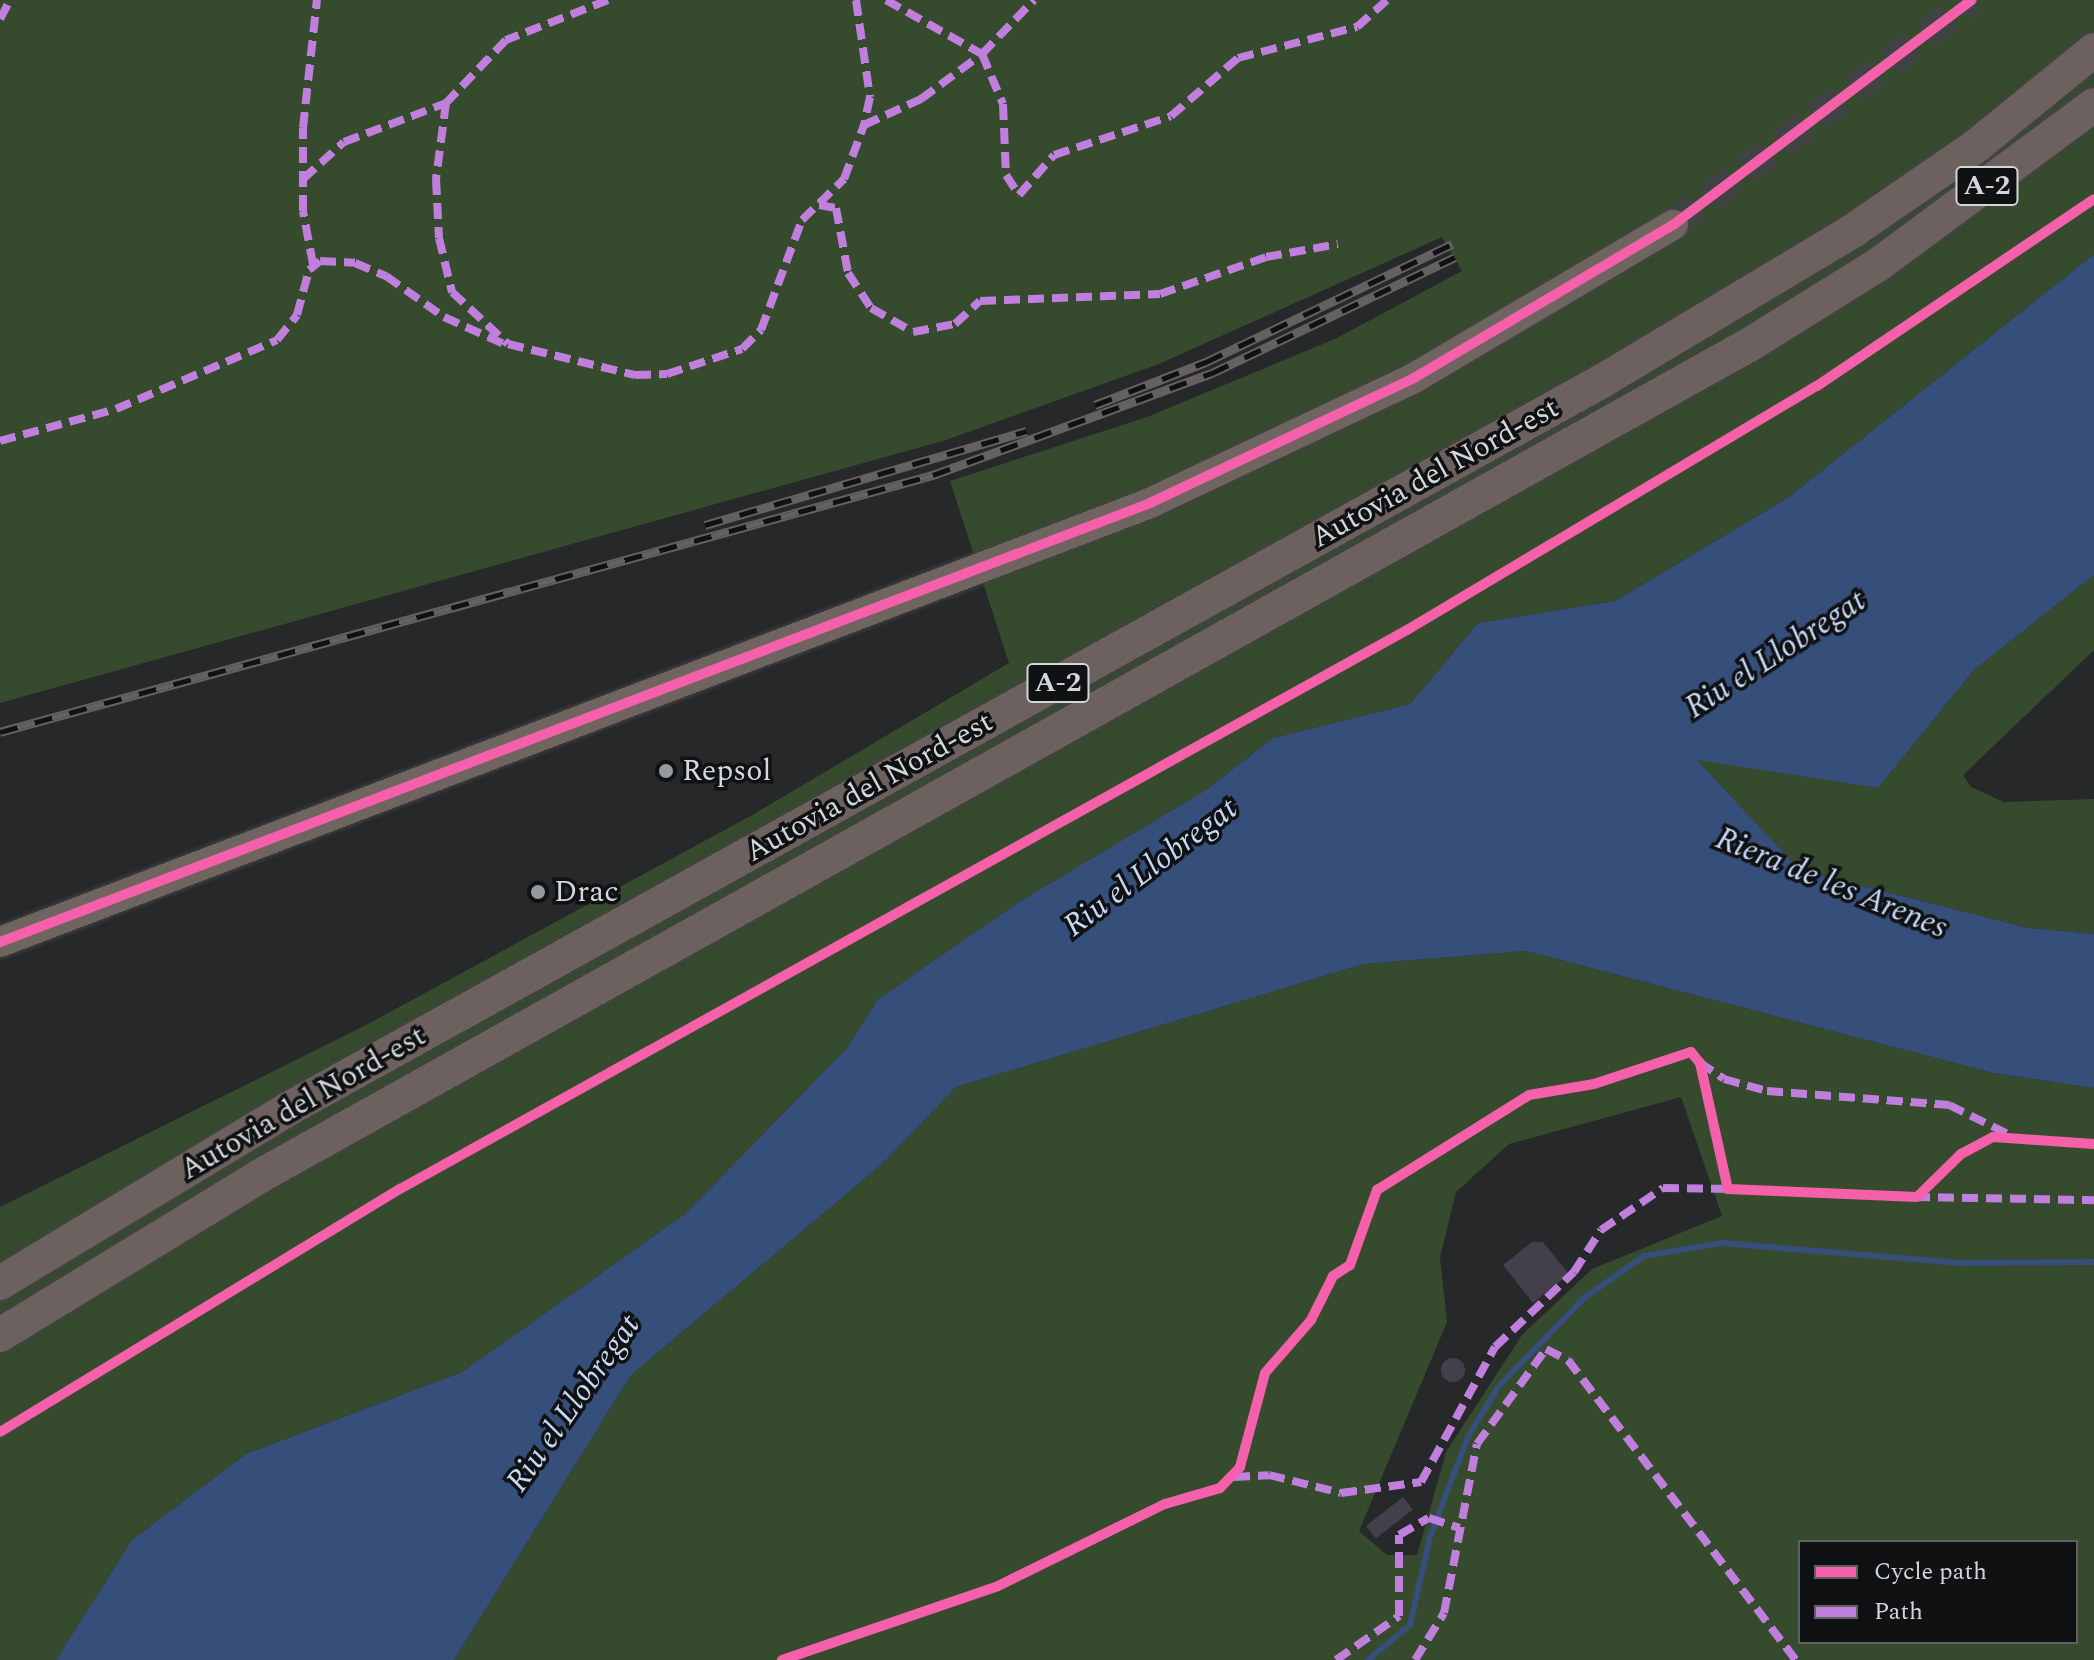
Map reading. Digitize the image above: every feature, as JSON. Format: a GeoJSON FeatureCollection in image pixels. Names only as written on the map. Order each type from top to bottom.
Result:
{"type":"FeatureCollection","features":[{"type":"Feature","properties":{"kind":"highway","name":"Autovia del Nord-est"},"geometry":{"type":"LineString","coordinates":[[0,1283],[290,1108],[1615,373],[1854,230],[1976,146],[2094,50]]}},
{"type":"Feature","properties":{"kind":"highway","name":"Autovia del Nord-est"},"geometry":{"type":"LineString","coordinates":[[0,1335],[260,1176],[1749,345],[1879,264],[2094,105]]}},
{"type":"Feature","properties":{"kind":"main road"},"geometry":{"type":"LineString","coordinates":[[0,942],[1150,503],[1414,378],[1673,225]]}},
{"type":"Feature","properties":{"kind":"green space"},"geometry":{"type":"Polygon","coordinates":[[[0,0],[2094,0],[2094,254],[1789,497],[1615,601],[1478,623],[1410,704],[1273,738],[1206,790],[1019,902],[878,999],[847,1048],[685,1214],[462,1372],[246,1454],[132,1540],[56,1660],[0,1660],[0,1207],[368,1024],[754,814],[1009,663],[950,481],[1147,417],[1335,339],[1462,271],[1442,237],[1159,364],[946,440],[0,703],[0,0]]]}},
{"type":"Feature","properties":{"kind":"green space"},"geometry":{"type":"Polygon","coordinates":[[[2094,575],[2094,650],[1963,775],[1971,787],[2004,802],[2094,799],[2094,934],[2030,928],[1800,870],[1696,759],[1878,788],[1974,670],[2094,575]]]}},
{"type":"Feature","properties":{"kind":"green space"},"geometry":{"type":"Polygon","coordinates":[[[1526,951],[1993,1073],[2094,1088],[2094,1660],[454,1660],[631,1375],[882,1164],[956,1087],[1364,964],[1526,951]],[[1681,1097],[1509,1144],[1456,1192],[1440,1257],[1447,1322],[1359,1531],[1387,1555],[1417,1555],[1446,1452],[1522,1335],[1592,1269],[1722,1216],[1681,1097]]]}},
{"type":"Feature","properties":{"kind":"water"},"geometry":{"type":"Polygon","coordinates":[[[2094,254],[2094,575],[1974,670],[1878,788],[1697,760],[1800,870],[2029,928],[2094,934],[2094,1088],[1993,1073],[1526,951],[1364,964],[956,1087],[882,1164],[631,1375],[454,1660],[56,1660],[132,1540],[246,1454],[462,1372],[685,1214],[847,1048],[878,999],[1019,902],[1206,790],[1273,738],[1410,704],[1478,623],[1615,601],[1789,497],[2094,254]]]}},
{"type":"Feature","properties":{"kind":"building"},"geometry":{"type":"Polygon","coordinates":[[[1532,1242],[1543,1242],[1569,1274],[1533,1303],[1503,1265],[1532,1242]]]}},
{"type":"Feature","properties":{"kind":"building"},"geometry":{"type":"Polygon","coordinates":[[[1453,1358],[1461,1362],[1465,1370],[1461,1378],[1453,1382],[1445,1378],[1441,1370],[1445,1362],[1453,1358]]]}},
{"type":"Feature","properties":{"kind":"building"},"geometry":{"type":"Polygon","coordinates":[[[1403,1497],[1413,1510],[1376,1539],[1366,1526],[1403,1497]]]}},
{"type":"Feature","properties":{"kind":"waterway"},"geometry":{"type":"LineString","coordinates":[[1368,1660],[1410,1625],[1430,1537],[1468,1437],[1498,1387],[1584,1298],[1644,1256],[1722,1243],[1960,1263],[2094,1262]]}},
{"type":"Feature","properties":{"kind":"tunnel"},"geometry":{"type":"LineString","coordinates":[[1673,225],[1972,0]]}},
{"type":"Feature","properties":{"kind":"railway"},"geometry":{"type":"LineString","coordinates":[[1095,405],[1206,362],[1452,244]]}},
{"type":"Feature","properties":{"kind":"railway"},"geometry":{"type":"LineString","coordinates":[[0,732],[933,475],[1212,373],[1455,257]]}},
{"type":"Feature","properties":{"kind":"railway"},"geometry":{"type":"LineString","coordinates":[[705,525],[1027,431]]}},
{"type":"Feature","properties":{"kind":"marked path"},"geometry":{"type":"LineString","coordinates":[[0,19],[10,0]]}},
{"type":"Feature","properties":{"kind":"marked path"},"geometry":{"type":"LineString","coordinates":[[313,264],[303,211],[303,128],[317,0]]}},
{"type":"Feature","properties":{"kind":"marked path"},"geometry":{"type":"LineString","coordinates":[[608,0],[506,40],[446,103],[436,179],[439,238],[452,292],[508,344],[635,375],[667,374],[742,349],[761,330],[802,220],[844,179],[864,125],[921,99],[982,54],[1034,0]]}},
{"type":"Feature","properties":{"kind":"marked path"},"geometry":{"type":"LineString","coordinates":[[856,0],[870,97],[864,125]]}},
{"type":"Feature","properties":{"kind":"marked path"},"geometry":{"type":"LineString","coordinates":[[886,0],[982,54],[1003,104],[1006,175],[1019,195],[1054,155],[1171,116],[1238,58],[1357,27],[1387,0]]}},
{"type":"Feature","properties":{"kind":"marked path"},"geometry":{"type":"LineString","coordinates":[[303,179],[344,142],[446,103]]}},
{"type":"Feature","properties":{"kind":"marked path"},"geometry":{"type":"LineString","coordinates":[[819,205],[836,208],[848,273],[871,308],[913,332],[955,324],[980,301],[1160,294],[1266,257],[1338,244]]}},
{"type":"Feature","properties":{"kind":"marked path"},"geometry":{"type":"LineString","coordinates":[[0,441],[116,409],[277,340],[297,315],[309,270],[320,261],[355,263],[386,276],[444,317],[504,344]]}},
{"type":"Feature","properties":{"kind":"marked path"},"geometry":{"type":"LineString","coordinates":[[1699,1062],[1724,1079],[1767,1091],[1949,1105],[2010,1135]]}},
{"type":"Feature","properties":{"kind":"marked path"},"geometry":{"type":"LineString","coordinates":[[1234,1477],[1269,1475],[1341,1493],[1421,1482],[1495,1347],[1574,1272],[1601,1230],[1663,1188],[1734,1189]]}},
{"type":"Feature","properties":{"kind":"marked path"},"geometry":{"type":"LineString","coordinates":[[1914,1197],[2094,1200]]}},
{"type":"Feature","properties":{"kind":"marked path"},"geometry":{"type":"LineString","coordinates":[[1415,1660],[1444,1613],[1477,1444],[1546,1349],[1568,1360],[1796,1660]]}},
{"type":"Feature","properties":{"kind":"marked path"},"geometry":{"type":"LineString","coordinates":[[1336,1660],[1399,1616],[1399,1535],[1429,1518],[1459,1528]]}},
{"type":"Feature","properties":{"kind":"cycle path"},"geometry":{"type":"LineString","coordinates":[[0,942],[1150,503],[1414,378],[1673,225],[1972,0]]}},
{"type":"Feature","properties":{"kind":"cycle path"},"geometry":{"type":"LineString","coordinates":[[0,1432],[400,1189],[1407,630],[1817,386],[2094,199]]}},
{"type":"Feature","properties":{"kind":"cycle path"},"geometry":{"type":"LineString","coordinates":[[782,1660],[998,1586],[1165,1504],[1220,1488],[1240,1467],[1265,1373],[1311,1320],[1333,1276],[1350,1265],[1377,1190],[1529,1095],[1594,1084],[1691,1052],[1700,1063],[1728,1189],[1917,1197],[1961,1154],[1993,1137],[2094,1144]]}},
{"type":"Feature","properties":{"kind":"place","name":"Repsol"},"geometry":{"type":"Point","coordinates":[666,771]}},
{"type":"Feature","properties":{"kind":"place","name":"Drac"},"geometry":{"type":"Point","coordinates":[538,892]}},
{"type":"Feature","properties":{"kind":"water label","name":"Riu el Llobregat"},"geometry":{"type":"Point","coordinates":[1776,655]}},
{"type":"Feature","properties":{"kind":"water label","name":"Riu el Llobregat"},"geometry":{"type":"Point","coordinates":[1151,868]}},
{"type":"Feature","properties":{"kind":"water label","name":"Riera de les Arenes"},"geometry":{"type":"Point","coordinates":[1831,884]}},
{"type":"Feature","properties":{"kind":"water label","name":"Riu el Llobregat"},"geometry":{"type":"Point","coordinates":[574,1404]}}]}
